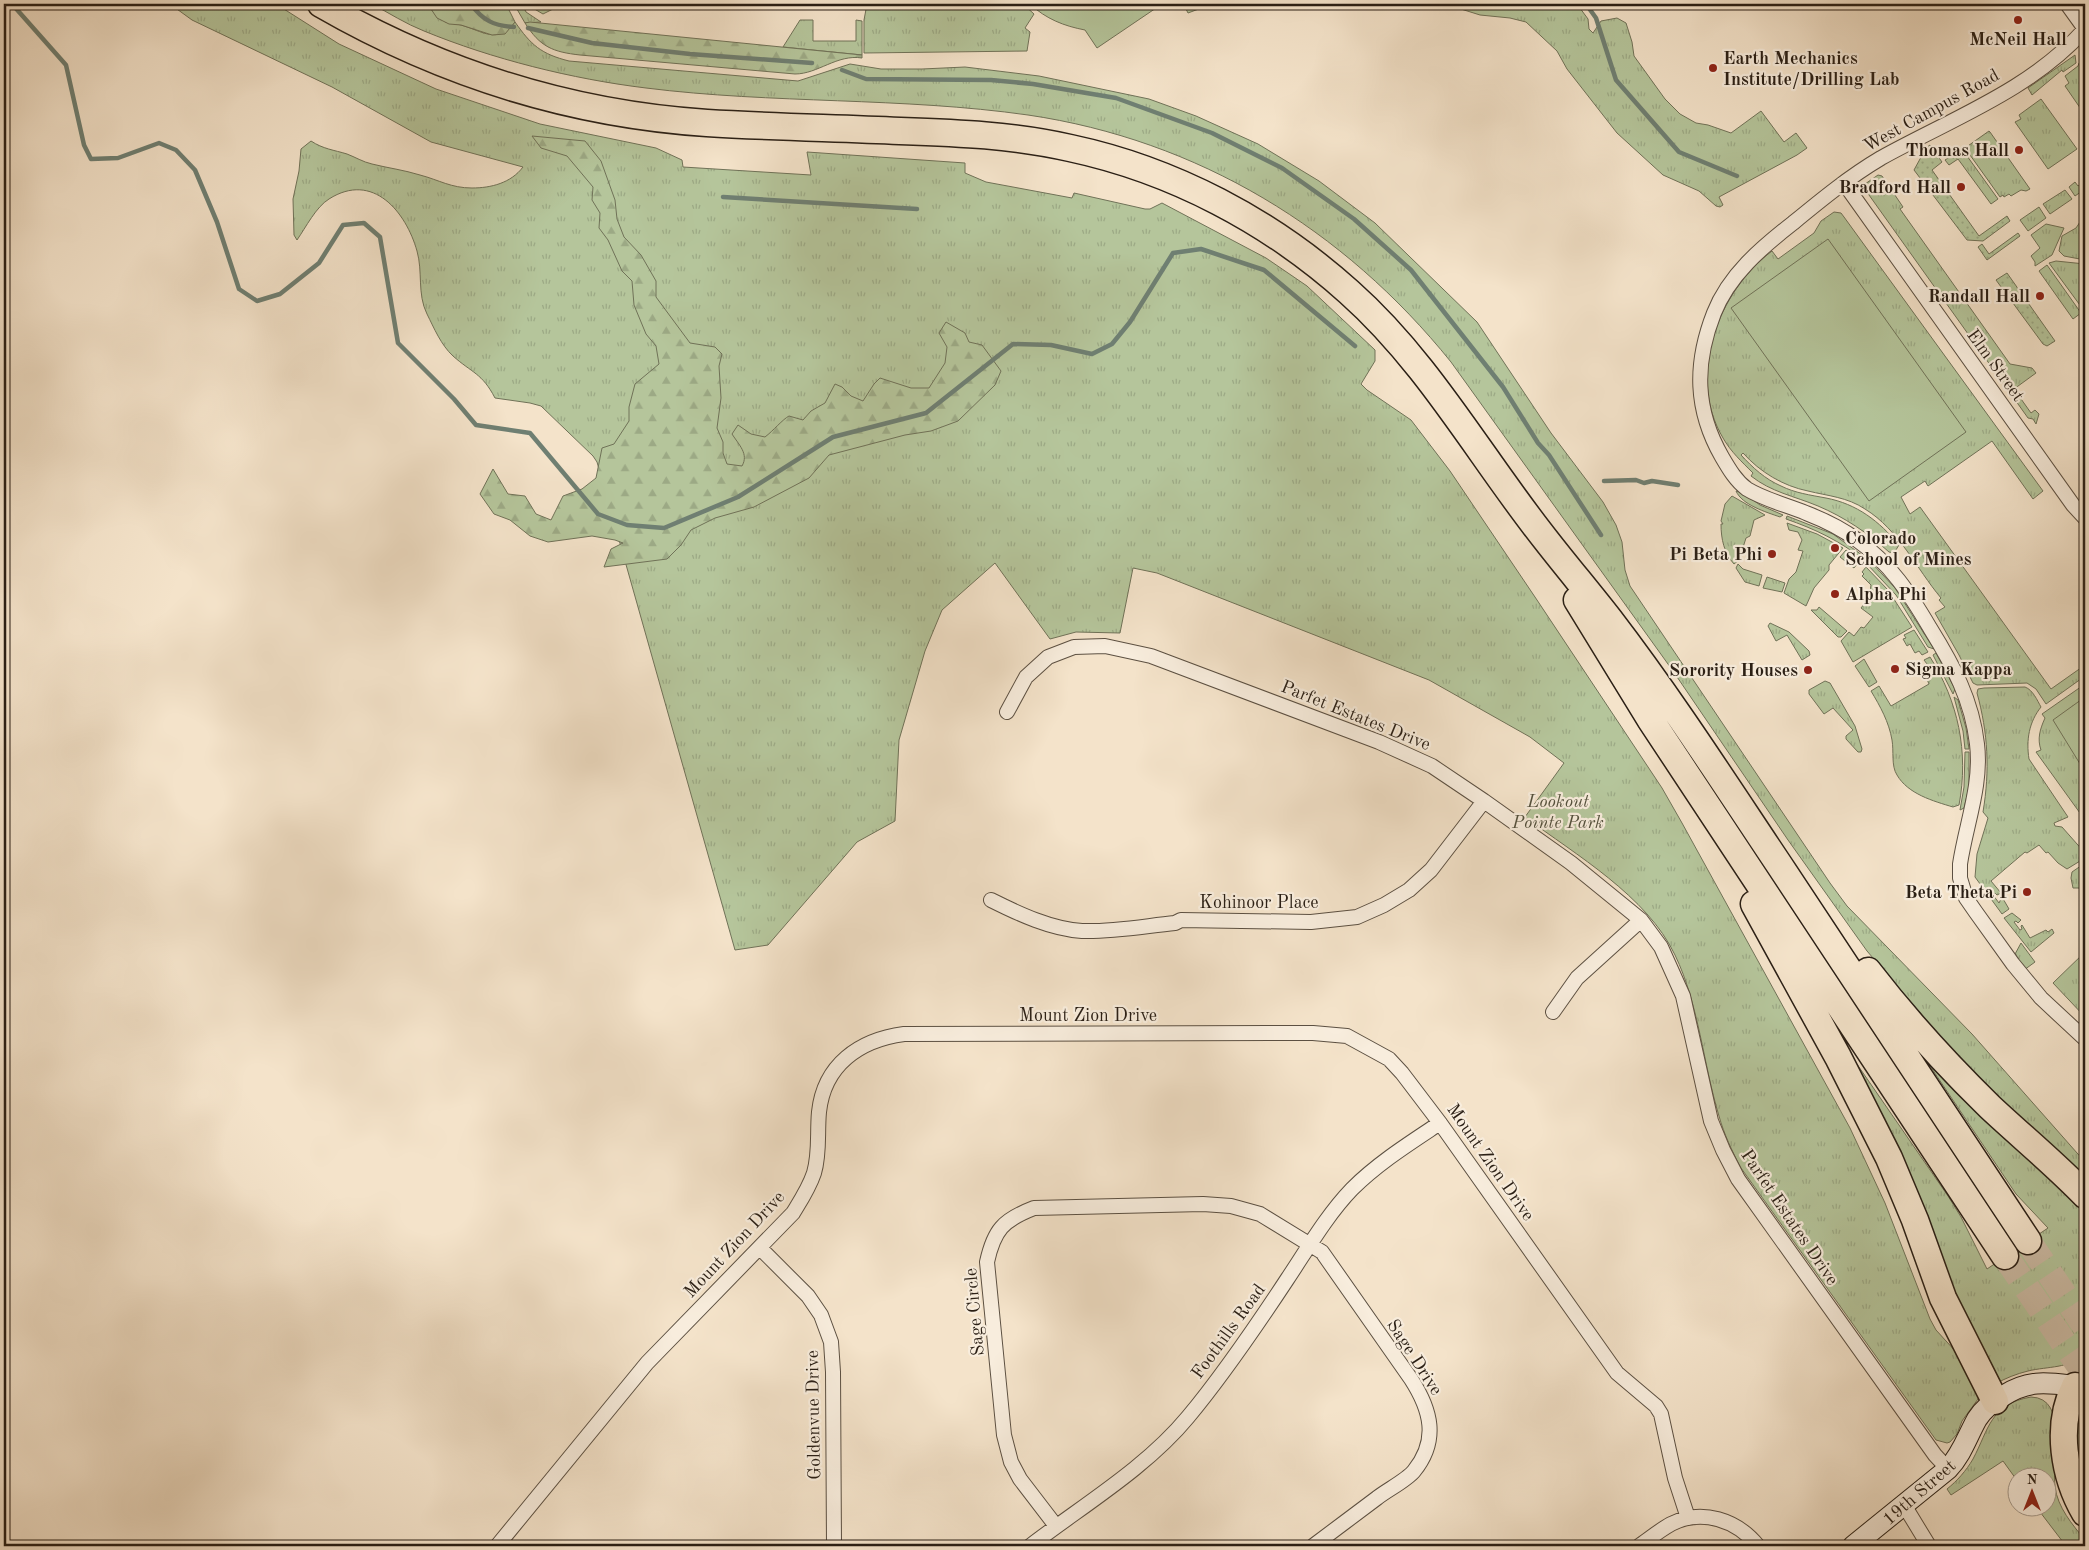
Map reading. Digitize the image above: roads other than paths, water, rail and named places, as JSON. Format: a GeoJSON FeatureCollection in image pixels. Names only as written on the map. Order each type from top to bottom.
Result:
{"type":"FeatureCollection","features":[{"type":"Feature","properties":{"kind":"highway"},"geometry":{"type":"LineString","coordinates":[[321,4],[387,39],[445,65],[506,86],[588,107],[694,122],[949,133],[1016,138],[1095,154],[1162,176],[1206,196],[1263,227],[1313,262],[1387,328],[1426,374],[1543,537],[1585,588],[1637,657],[1731,794],[2028,1241]]}},
{"type":"Feature","properties":{"kind":"highway"},"geometry":{"type":"LineString","coordinates":[[1543,537],[1583,610],[1661,735],[2005,1256]]}},
{"type":"Feature","properties":{"kind":"highway"},"geometry":{"type":"LineString","coordinates":[[1661,735],[1863,1106],[1902,1188],[1943,1298],[1995,1400]]}},
{"type":"Feature","properties":{"kind":"highway"},"geometry":{"type":"LineString","coordinates":[[1731,794],[1866,969],[1913,1026],[1981,1097],[2085,1195]]}},
{"type":"Feature","properties":{"kind":"highway"},"geometry":{"type":"LineString","coordinates":[[2082,1382],[2068,1404],[2065,1418],[2065,1456],[2069,1478],[2085,1513]]}},
{"type":"Feature","properties":{"kind":"street"},"geometry":{"type":"LineString","coordinates":[[2067,4],[2085,29]]}},
{"type":"Feature","properties":{"kind":"street","name":"West Campus Road"},"geometry":{"type":"LineString","coordinates":[[2085,29],[2065,50],[2022,81],[1976,109],[1883,157],[1844,183],[1757,252],[1726,290],[1714,312],[1701,363],[1700,379],[1701,404],[1706,424],[1733,475],[1745,488],[1833,524],[1859,541],[1881,559],[1910,595],[1958,674],[1966,694],[1978,746],[1978,776],[1960,864],[1960,878],[1966,898],[2013,964],[2041,998],[2085,1039]]}},
{"type":"Feature","properties":{"kind":"street","name":"Elm Street"},"geometry":{"type":"LineString","coordinates":[[1844,183],[2068,498],[2085,518]]}},
{"type":"Feature","properties":{"kind":"street","name":"Parfet Estates Drive"},"geometry":{"type":"LineString","coordinates":[[1007,712],[1026,677],[1048,657],[1074,647],[1105,646],[1151,656],[1379,742],[1432,766],[1571,863],[1641,920],[1661,947],[1683,996],[1711,1121],[1738,1179],[1935,1455],[1948,1469]]}},
{"type":"Feature","properties":{"kind":"street","name":"Kohinoor Place"},"geometry":{"type":"LineString","coordinates":[[991,900],[1020,915],[1056,926],[1082,931],[1175,924],[1180,920],[1311,922],[1357,916],[1409,890],[1431,870],[1484,801]]}},
{"type":"Feature","properties":{"kind":"street"},"geometry":{"type":"LineString","coordinates":[[1553,1012],[1577,978],[1641,920]]}},
{"type":"Feature","properties":{"kind":"street","name":"Mount Zion Drive"},"geometry":{"type":"LineString","coordinates":[[497,1546],[647,1363],[792,1214],[807,1192],[814,1173],[818,1154],[821,1097],[830,1077],[839,1064],[859,1048],[887,1036],[904,1034],[1314,1033],[1347,1036],[1389,1060],[1402,1073],[1440,1123],[1617,1374],[1656,1406],[1663,1421],[1675,1478],[1688,1518]]}},
{"type":"Feature","properties":{"kind":"street","name":"Foothills Road"},"geometry":{"type":"LineString","coordinates":[[1030,1546],[1156,1450],[1188,1417],[1249,1338],[1310,1246],[1352,1189],[1395,1153],[1440,1123]]}},
{"type":"Feature","properties":{"kind":"street","name":"Sage Circle"},"geometry":{"type":"LineString","coordinates":[[1056,1526],[1020,1479],[1011,1462],[1004,1435],[987,1262],[992,1241],[1001,1228],[1015,1215],[1034,1208],[1203,1204],[1231,1206],[1260,1214],[1310,1246]]}},
{"type":"Feature","properties":{"kind":"street","name":"Sage Drive"},"geometry":{"type":"LineString","coordinates":[[1310,1246],[1322,1252],[1411,1379],[1423,1397],[1429,1422],[1429,1437],[1425,1453],[1414,1472],[1313,1546]]}},
{"type":"Feature","properties":{"kind":"street","name":"Goldenvue Drive"},"geometry":{"type":"LineString","coordinates":[[760,1248],[808,1296],[821,1315],[831,1342],[833,1372],[834,1546]]}},
{"type":"Feature","properties":{"kind":"street","name":"19th Street"},"geometry":{"type":"LineString","coordinates":[[1853,1546],[1948,1469],[1962,1452],[1978,1419],[1995,1400],[2016,1388],[2030,1384],[2082,1382]]}},
{"type":"Feature","properties":{"kind":"street"},"geometry":{"type":"LineString","coordinates":[[1904,1505],[1930,1546]]}},
{"type":"Feature","properties":{"kind":"street"},"geometry":{"type":"LineString","coordinates":[[1639,1546],[1672,1524],[1688,1518],[1703,1517],[1726,1521],[1740,1528],[1758,1546]]}},
{"type":"Feature","properties":{"kind":"waterway"},"geometry":{"type":"LineString","coordinates":[[12,4],[66,65],[84,145],[91,159],[118,158],[159,143],[176,150],[195,170],[217,222],[239,289],[257,301],[280,294],[319,263],[343,225],[364,223],[380,237],[398,343],[454,399],[476,425],[530,433],[598,514],[627,525],[664,528],[738,497],[833,437],[926,413],[1013,344],[1051,345],[1092,354],[1112,344],[1130,322],[1173,253],[1201,249],[1264,270],[1355,346]]}},
{"type":"Feature","properties":{"kind":"waterway"},"geometry":{"type":"LineString","coordinates":[[471,4],[489,21],[495,24],[514,27]]}},
{"type":"Feature","properties":{"kind":"waterway"},"geometry":{"type":"LineString","coordinates":[[1586,4],[1596,18],[1616,80],[1679,152],[1737,176]]}},
{"type":"Feature","properties":{"kind":"waterway"},"geometry":{"type":"LineString","coordinates":[[528,28],[592,43],[690,54],[812,63]]}},
{"type":"Feature","properties":{"kind":"waterway"},"geometry":{"type":"LineString","coordinates":[[842,70],[866,79],[991,80],[1033,84],[1116,98],[1212,133],[1282,168],[1354,219],[1411,270],[1503,387],[1538,443],[1549,455],[1601,535]]}},
{"type":"Feature","properties":{"kind":"waterway"},"geometry":{"type":"LineString","coordinates":[[723,197],[917,209]]}},
{"type":"Feature","properties":{"kind":"waterway"},"geometry":{"type":"LineString","coordinates":[[1604,481],[1636,480],[1644,483],[1652,481],[1678,485]]}},
{"type":"Feature","properties":{"kind":"tunnel"},"geometry":{"type":"LineString","coordinates":[[2028,1241],[2085,1326]]}},
{"type":"Feature","properties":{"kind":"tunnel"},"geometry":{"type":"LineString","coordinates":[[2005,1256],[2085,1374]]}},
{"type":"Feature","properties":{"kind":"place","name":"McNeil Hall"},"geometry":{"type":"Point","coordinates":[2018,20]}},
{"type":"Feature","properties":{"kind":"place","name":"Earth Mechanics Institute/Drilling Lab"},"geometry":{"type":"Point","coordinates":[1713,68]}},
{"type":"Feature","properties":{"kind":"place","name":"Thomas Hall"},"geometry":{"type":"Point","coordinates":[2019,150]}},
{"type":"Feature","properties":{"kind":"place","name":"Bradford Hall"},"geometry":{"type":"Point","coordinates":[1961,187]}},
{"type":"Feature","properties":{"kind":"place","name":"Randall Hall"},"geometry":{"type":"Point","coordinates":[2040,296]}},
{"type":"Feature","properties":{"kind":"place","name":"Colorado School of Mines"},"geometry":{"type":"Point","coordinates":[1835,548]}},
{"type":"Feature","properties":{"kind":"place","name":"Pi Beta Phi"},"geometry":{"type":"Point","coordinates":[1772,554]}},
{"type":"Feature","properties":{"kind":"place","name":"Alpha Phi"},"geometry":{"type":"Point","coordinates":[1835,594]}},
{"type":"Feature","properties":{"kind":"place","name":"Sigma Kappa"},"geometry":{"type":"Point","coordinates":[1895,669]}},
{"type":"Feature","properties":{"kind":"place","name":"Sorority Houses"},"geometry":{"type":"Point","coordinates":[1808,670]}},
{"type":"Feature","properties":{"kind":"place","name":"Beta Theta Pi"},"geometry":{"type":"Point","coordinates":[2027,892]}},
{"type":"Feature","properties":{"kind":"park label","name":"Lookout Pointe Park"},"geometry":{"type":"Point","coordinates":[1558,811]}}]}
